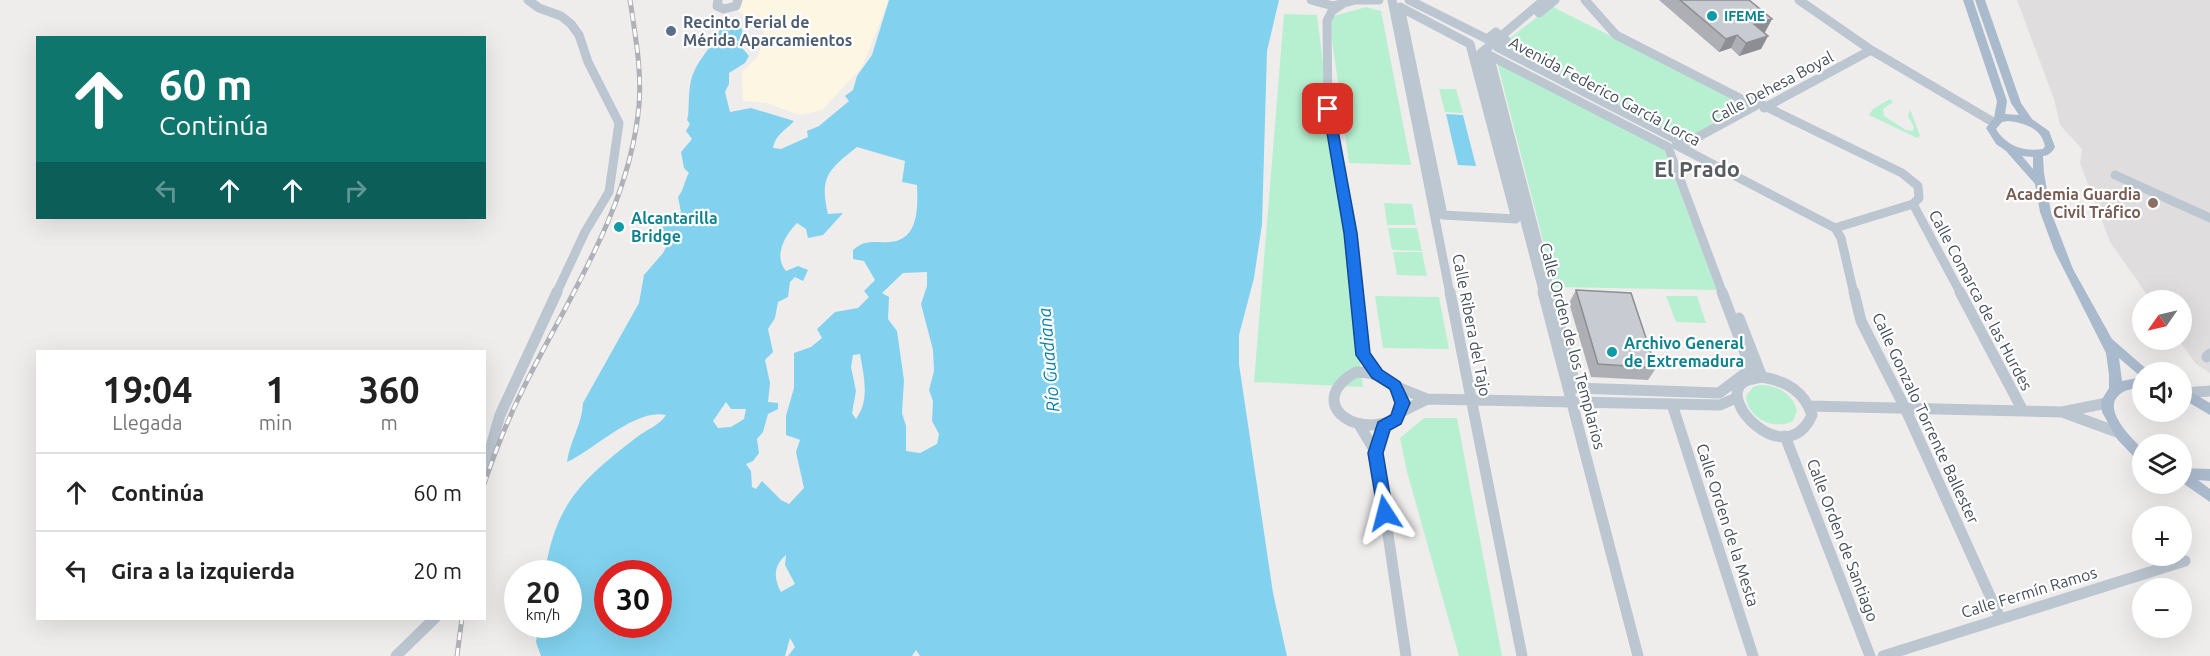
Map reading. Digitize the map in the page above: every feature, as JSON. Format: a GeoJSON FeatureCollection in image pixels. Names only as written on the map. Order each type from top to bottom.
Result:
{"type":"FeatureCollection","features":[{"type":"Feature","properties":{"kind":"main road"},"geometry":{"type":"LineString","coordinates":[[1968,0],[2002,101],[1991,128],[1994,136],[2009,148],[2037,181],[2069,269],[2110,343],[2117,367],[2115,389],[2107,403],[2109,417],[2117,432],[2132,446]]}},
{"type":"Feature","properties":{"kind":"main road"},"geometry":{"type":"LineString","coordinates":[[1980,0],[2016,103],[2028,121]]}},
{"type":"Feature","properties":{"kind":"main road"},"geometry":{"type":"LineString","coordinates":[[1996,120],[2008,117],[2028,121],[2046,132],[2050,139],[2050,147],[2046,152],[2038,154],[2009,148]]}},
{"type":"Feature","properties":{"kind":"main road"},"geometry":{"type":"LineString","coordinates":[[2037,181],[2038,154]]}},
{"type":"Feature","properties":{"kind":"main road"},"geometry":{"type":"LineString","coordinates":[[2110,343],[2132,362]]}},
{"type":"Feature","properties":{"kind":"main road"},"geometry":{"type":"LineString","coordinates":[[2115,389],[2132,383]]}},
{"type":"Feature","properties":{"kind":"main road"},"geometry":{"type":"LineString","coordinates":[[2192,398],[2209,408]]}},
{"type":"Feature","properties":{"kind":"main road"},"geometry":{"type":"LineString","coordinates":[[2192,474],[2210,475]]}},
{"type":"Feature","properties":{"kind":"main road"},"geometry":{"type":"LineString","coordinates":[[2192,482],[2210,496]]}},
{"type":"Feature","properties":{"kind":"street"},"geometry":{"type":"LineString","coordinates":[[486,464],[500,415],[585,232],[609,192],[618,123],[588,62],[579,34],[561,16],[539,8],[528,0]]}},
{"type":"Feature","properties":{"kind":"street"},"geometry":{"type":"LineString","coordinates":[[718,0],[717,6],[724,9],[735,6],[738,0]]}},
{"type":"Feature","properties":{"kind":"street"},"geometry":{"type":"LineString","coordinates":[[1379,0],[1355,0],[1341,5],[1332,11],[1327,21],[1328,109],[1350,233],[1363,355],[1377,374],[1395,386],[1427,399],[1720,405],[1736,398],[1743,382],[1762,377],[1790,386],[1804,397],[1809,406],[1810,424],[1805,431],[1785,436],[1763,431],[1745,418],[1720,405]]}},
{"type":"Feature","properties":{"kind":"street","name":"Avenida Federico García Lorca"},"geometry":{"type":"LineString","coordinates":[[1393,0],[1835,228]]}},
{"type":"Feature","properties":{"kind":"street","name":"Calle Ribera del Tajo"},"geometry":{"type":"LineString","coordinates":[[1393,0],[1522,656]]}},
{"type":"Feature","properties":{"kind":"street"},"geometry":{"type":"LineString","coordinates":[[1409,0],[1487,39],[1535,0]]}},
{"type":"Feature","properties":{"kind":"street"},"geometry":{"type":"LineString","coordinates":[[1549,1],[1497,47],[1685,144],[1755,106],[1616,35],[1585,0]]}},
{"type":"Feature","properties":{"kind":"street"},"geometry":{"type":"LineString","coordinates":[[1591,0],[1611,22],[1643,45],[1912,179],[1920,193],[1919,198],[1912,204],[1835,228]]}},
{"type":"Feature","properties":{"kind":"street"},"geometry":{"type":"LineString","coordinates":[[1798,0],[1871,50],[1996,120]]}},
{"type":"Feature","properties":{"kind":"street"},"geometry":{"type":"LineString","coordinates":[[1488,47],[1549,1]]}},
{"type":"Feature","properties":{"kind":"street"},"geometry":{"type":"LineString","coordinates":[[1315,2],[1341,5]]}},
{"type":"Feature","properties":{"kind":"street"},"geometry":{"type":"LineString","coordinates":[[1315,2],[1327,21]]}},
{"type":"Feature","properties":{"kind":"street"},"geometry":{"type":"LineString","coordinates":[[1400,7],[1470,44],[1520,220],[1443,215],[1400,7]]}},
{"type":"Feature","properties":{"kind":"street","name":"Calle Orden de los Templarios"},"geometry":{"type":"LineString","coordinates":[[1488,47],[1481,53],[1520,220],[1638,656]]}},
{"type":"Feature","properties":{"kind":"street","name":"Calle Dehesa Boyal"},"geometry":{"type":"LineString","coordinates":[[1686,150],[1871,50]]}},
{"type":"Feature","properties":{"kind":"street"},"geometry":{"type":"LineString","coordinates":[[1490,55],[1668,147],[1750,369],[1719,393],[1576,388],[1497,83],[1490,55]]}},
{"type":"Feature","properties":{"kind":"street"},"geometry":{"type":"LineString","coordinates":[[1686,150],[1677,155],[1679,162],[1762,377]]}},
{"type":"Feature","properties":{"kind":"street"},"geometry":{"type":"LineString","coordinates":[[2115,175],[2210,218]]}},
{"type":"Feature","properties":{"kind":"street","name":"Calle Comarca de las Hurdes"},"geometry":{"type":"LineString","coordinates":[[1912,204],[2024,411]]}},
{"type":"Feature","properties":{"kind":"street"},"geometry":{"type":"LineString","coordinates":[[1436,219],[1520,220]]}},
{"type":"Feature","properties":{"kind":"street","name":"Calle Gonzalo Torrente Ballester"},"geometry":{"type":"LineString","coordinates":[[1835,228],[1841,238],[1861,321],[1905,408],[2000,618]]}},
{"type":"Feature","properties":{"kind":"street"},"geometry":{"type":"LineString","coordinates":[[1363,355],[1350,374],[1339,381],[1333,399],[1344,418],[1360,426],[1383,426],[1396,419],[1403,403],[1395,386]]}},
{"type":"Feature","properties":{"kind":"street"},"geometry":{"type":"LineString","coordinates":[[1350,374],[1367,372],[1377,374]]}},
{"type":"Feature","properties":{"kind":"street"},"geometry":{"type":"LineString","coordinates":[[2192,392],[2210,391]]}},
{"type":"Feature","properties":{"kind":"street"},"geometry":{"type":"LineString","coordinates":[[1736,398],[1745,418]]}},
{"type":"Feature","properties":{"kind":"street"},"geometry":{"type":"LineString","coordinates":[[1401,412],[1427,399]]}},
{"type":"Feature","properties":{"kind":"street"},"geometry":{"type":"LineString","coordinates":[[1809,406],[2062,412],[2107,403]]}},
{"type":"Feature","properties":{"kind":"street","name":"Calle Orden de la Mesta"},"geometry":{"type":"LineString","coordinates":[[1672,404],[1753,656]]}},
{"type":"Feature","properties":{"kind":"street"},"geometry":{"type":"LineString","coordinates":[[2062,412],[2117,432]]}},
{"type":"Feature","properties":{"kind":"street"},"geometry":{"type":"LineString","coordinates":[[1360,426],[1376,453],[1406,656]]}},
{"type":"Feature","properties":{"kind":"street"},"geometry":{"type":"LineString","coordinates":[[1376,453],[1383,426]]}},
{"type":"Feature","properties":{"kind":"street","name":"Calle Orden de Santiago"},"geometry":{"type":"LineString","coordinates":[[1785,436],[1870,656]]}},
{"type":"Feature","properties":{"kind":"street","name":"Calle Fermín Ramos"},"geometry":{"type":"LineString","coordinates":[[1883,656],[2169,566]]}},
{"type":"Feature","properties":{"kind":"street"},"geometry":{"type":"LineString","coordinates":[[396,656],[433,620]]}},
{"type":"Feature","properties":{"kind":"shaded area"},"geometry":{"type":"Polygon","coordinates":[[[739,0],[889,0],[862,67],[822,110],[799,115],[767,103],[743,101],[742,72],[758,56],[766,27],[738,11],[739,0]]]}},
{"type":"Feature","properties":{"kind":"shaded area","name":"Academia Guardia Civil Tráfico"},"geometry":{"type":"Polygon","coordinates":[[[2017,0],[2210,0],[2210,373],[2196,364],[2186,350],[2192,350],[2192,290],[2144,290],[2110,242],[2080,163],[2082,149],[2060,125],[2054,99],[2017,0]]]}},
{"type":"Feature","properties":{"kind":"green space"},"geometry":{"type":"Polygon","coordinates":[[[1551,6],[1749,105],[1681,141],[1500,46],[1551,6]]]}},
{"type":"Feature","properties":{"kind":"green space"},"geometry":{"type":"Polygon","coordinates":[[[1366,7],[1381,11],[1411,165],[1349,163],[1330,25],[1334,16],[1366,7]]]}},
{"type":"Feature","properties":{"kind":"green space"},"geometry":{"type":"Polygon","coordinates":[[[1284,14],[1317,15],[1363,387],[1254,382],[1284,14]]]}},
{"type":"Feature","properties":{"kind":"green space"},"geometry":{"type":"Polygon","coordinates":[[[1497,62],[1662,145],[1717,290],[1555,287],[1497,62]]]}},
{"type":"Feature","properties":{"kind":"green space"},"geometry":{"type":"Polygon","coordinates":[[[1439,89],[1456,89],[1463,113],[1445,112],[1439,89]]]}},
{"type":"Feature","properties":{"kind":"green space"},"geometry":{"type":"Polygon","coordinates":[[[1890,99],[1893,102],[1883,109],[1884,116],[1906,130],[1913,131],[1914,127],[1908,116],[1910,109],[1920,136],[1917,138],[1869,115],[1873,109],[1890,99]]]}},
{"type":"Feature","properties":{"kind":"green space"},"geometry":{"type":"Polygon","coordinates":[[[1384,203],[1412,204],[1416,225],[1387,225],[1384,203]]]}},
{"type":"Feature","properties":{"kind":"green space"},"geometry":{"type":"Polygon","coordinates":[[[1388,228],[1417,228],[1422,251],[1392,250],[1388,228]]]}},
{"type":"Feature","properties":{"kind":"green space"},"geometry":{"type":"Polygon","coordinates":[[[1393,252],[1422,252],[1427,276],[1397,275],[1393,252]]]}},
{"type":"Feature","properties":{"kind":"green space"},"geometry":{"type":"Polygon","coordinates":[[[1375,296],[1439,297],[1449,349],[1383,348],[1375,296]]]}},
{"type":"Feature","properties":{"kind":"green space"},"geometry":{"type":"Polygon","coordinates":[[[1666,296],[1697,296],[1706,323],[1676,322],[1666,296]]]}},
{"type":"Feature","properties":{"kind":"green space"},"geometry":{"type":"Polygon","coordinates":[[[1760,385],[1778,388],[1792,399],[1797,410],[1793,421],[1786,424],[1770,423],[1763,421],[1751,411],[1746,396],[1753,387],[1760,385]]]}},
{"type":"Feature","properties":{"kind":"green space"},"geometry":{"type":"Polygon","coordinates":[[[1424,418],[1457,418],[1502,656],[1459,656],[1407,472],[1400,438],[1424,418]]]}},
{"type":"Feature","properties":{"kind":"water","name":"Río Guadiana"},"geometry":{"type":"Polygon","coordinates":[[[889,0],[1279,0],[1267,51],[1262,224],[1254,278],[1239,335],[1239,364],[1273,593],[1287,656],[920,656],[916,650],[912,656],[788,656],[795,647],[790,638],[785,656],[541,656],[537,638],[582,638],[582,560],[548,560],[556,528],[565,510],[587,480],[666,415],[641,418],[628,424],[567,462],[583,403],[639,303],[644,275],[663,253],[671,238],[659,228],[669,225],[681,212],[678,197],[689,173],[684,168],[681,152],[692,139],[686,131],[690,124],[687,120],[690,86],[696,67],[716,38],[721,26],[736,25],[742,29],[743,40],[736,41],[749,56],[745,63],[729,73],[729,84],[725,92],[730,112],[751,108],[794,121],[774,143],[773,148],[781,149],[808,137],[807,131],[819,126],[849,101],[845,96],[853,90],[857,76],[872,55],[889,0]],[[857,147],[833,168],[826,182],[828,214],[843,213],[823,235],[808,238],[806,229],[797,223],[788,233],[782,246],[781,259],[786,271],[798,266],[808,270],[803,281],[795,277],[790,282],[788,297],[778,302],[775,318],[768,329],[773,352],[765,360],[770,383],[768,402],[778,403],[778,409],[768,414],[763,432],[757,439],[759,453],[753,461],[746,464],[751,471],[752,487],[756,489],[762,481],[781,500],[789,504],[804,488],[796,452],[800,440],[786,435],[786,416],[794,388],[794,353],[811,347],[822,338],[817,329],[835,312],[858,308],[869,297],[864,291],[875,280],[864,261],[853,259],[853,250],[866,243],[899,240],[906,236],[915,221],[917,185],[902,182],[905,161],[857,147]],[[927,272],[903,273],[882,293],[889,297],[888,319],[897,331],[904,380],[902,413],[906,426],[906,451],[920,453],[937,444],[939,434],[932,421],[933,401],[929,390],[934,371],[933,350],[921,304],[927,286],[927,272]],[[860,354],[853,355],[851,367],[856,391],[852,413],[856,419],[863,404],[864,380],[860,354]],[[726,402],[713,421],[718,428],[731,427],[744,419],[746,409],[731,409],[726,402]],[[786,555],[776,572],[781,592],[795,584],[785,565],[786,555]]]}},
{"type":"Feature","properties":{"kind":"water"},"geometry":{"type":"Polygon","coordinates":[[[1446,114],[1463,115],[1476,166],[1458,165],[1446,114]]]}},
{"type":"Feature","properties":{"kind":"building"},"geometry":{"type":"Polygon","coordinates":[[[1680,0],[1749,0],[1772,19],[1754,24],[1768,36],[1746,43],[1737,35],[1726,39],[1680,0]]]}},
{"type":"Feature","properties":{"kind":"building","name":"Archivo General de Extremadura"},"geometry":{"type":"Polygon","coordinates":[[[1576,290],[1631,293],[1656,368],[1598,364],[1576,290]]]}},
{"type":"Feature","properties":{"kind":"railway"},"geometry":{"type":"LineString","coordinates":[[486,478],[511,414],[594,252],[623,181],[633,143],[640,92],[638,52],[630,0]]}},
{"type":"Feature","properties":{"kind":"railway"},"geometry":{"type":"LineString","coordinates":[[457,656],[462,620]]}},
{"type":"Feature","properties":{"kind":"place","name":"IFEME"},"geometry":{"type":"Point","coordinates":[1712,16]}},
{"type":"Feature","properties":{"kind":"place","name":"Recinto Ferial de Mérida Aparcamientos"},"geometry":{"type":"Point","coordinates":[671,31]}},
{"type":"Feature","properties":{"kind":"place","name":"Academia Guardia Civil Tráfico"},"geometry":{"type":"Point","coordinates":[2153,203]}},
{"type":"Feature","properties":{"kind":"place","name":"Alcantarilla Bridge"},"geometry":{"type":"Point","coordinates":[619,227]}},
{"type":"Feature","properties":{"kind":"place","name":"Archivo General de Extremadura"},"geometry":{"type":"Point","coordinates":[1612,352]}},
{"type":"Feature","properties":{"kind":"district","name":"El Prado"},"geometry":{"type":"Point","coordinates":[1697,168]}},
{"type":"Feature","properties":{"kind":"route"},"geometry":{"type":"LineString","coordinates":[[1328,109],[1350,233],[1363,355],[1377,374],[1395,386],[1401,394],[1403,403],[1396,419],[1383,426],[1376,453],[1385,513]]}}]}
